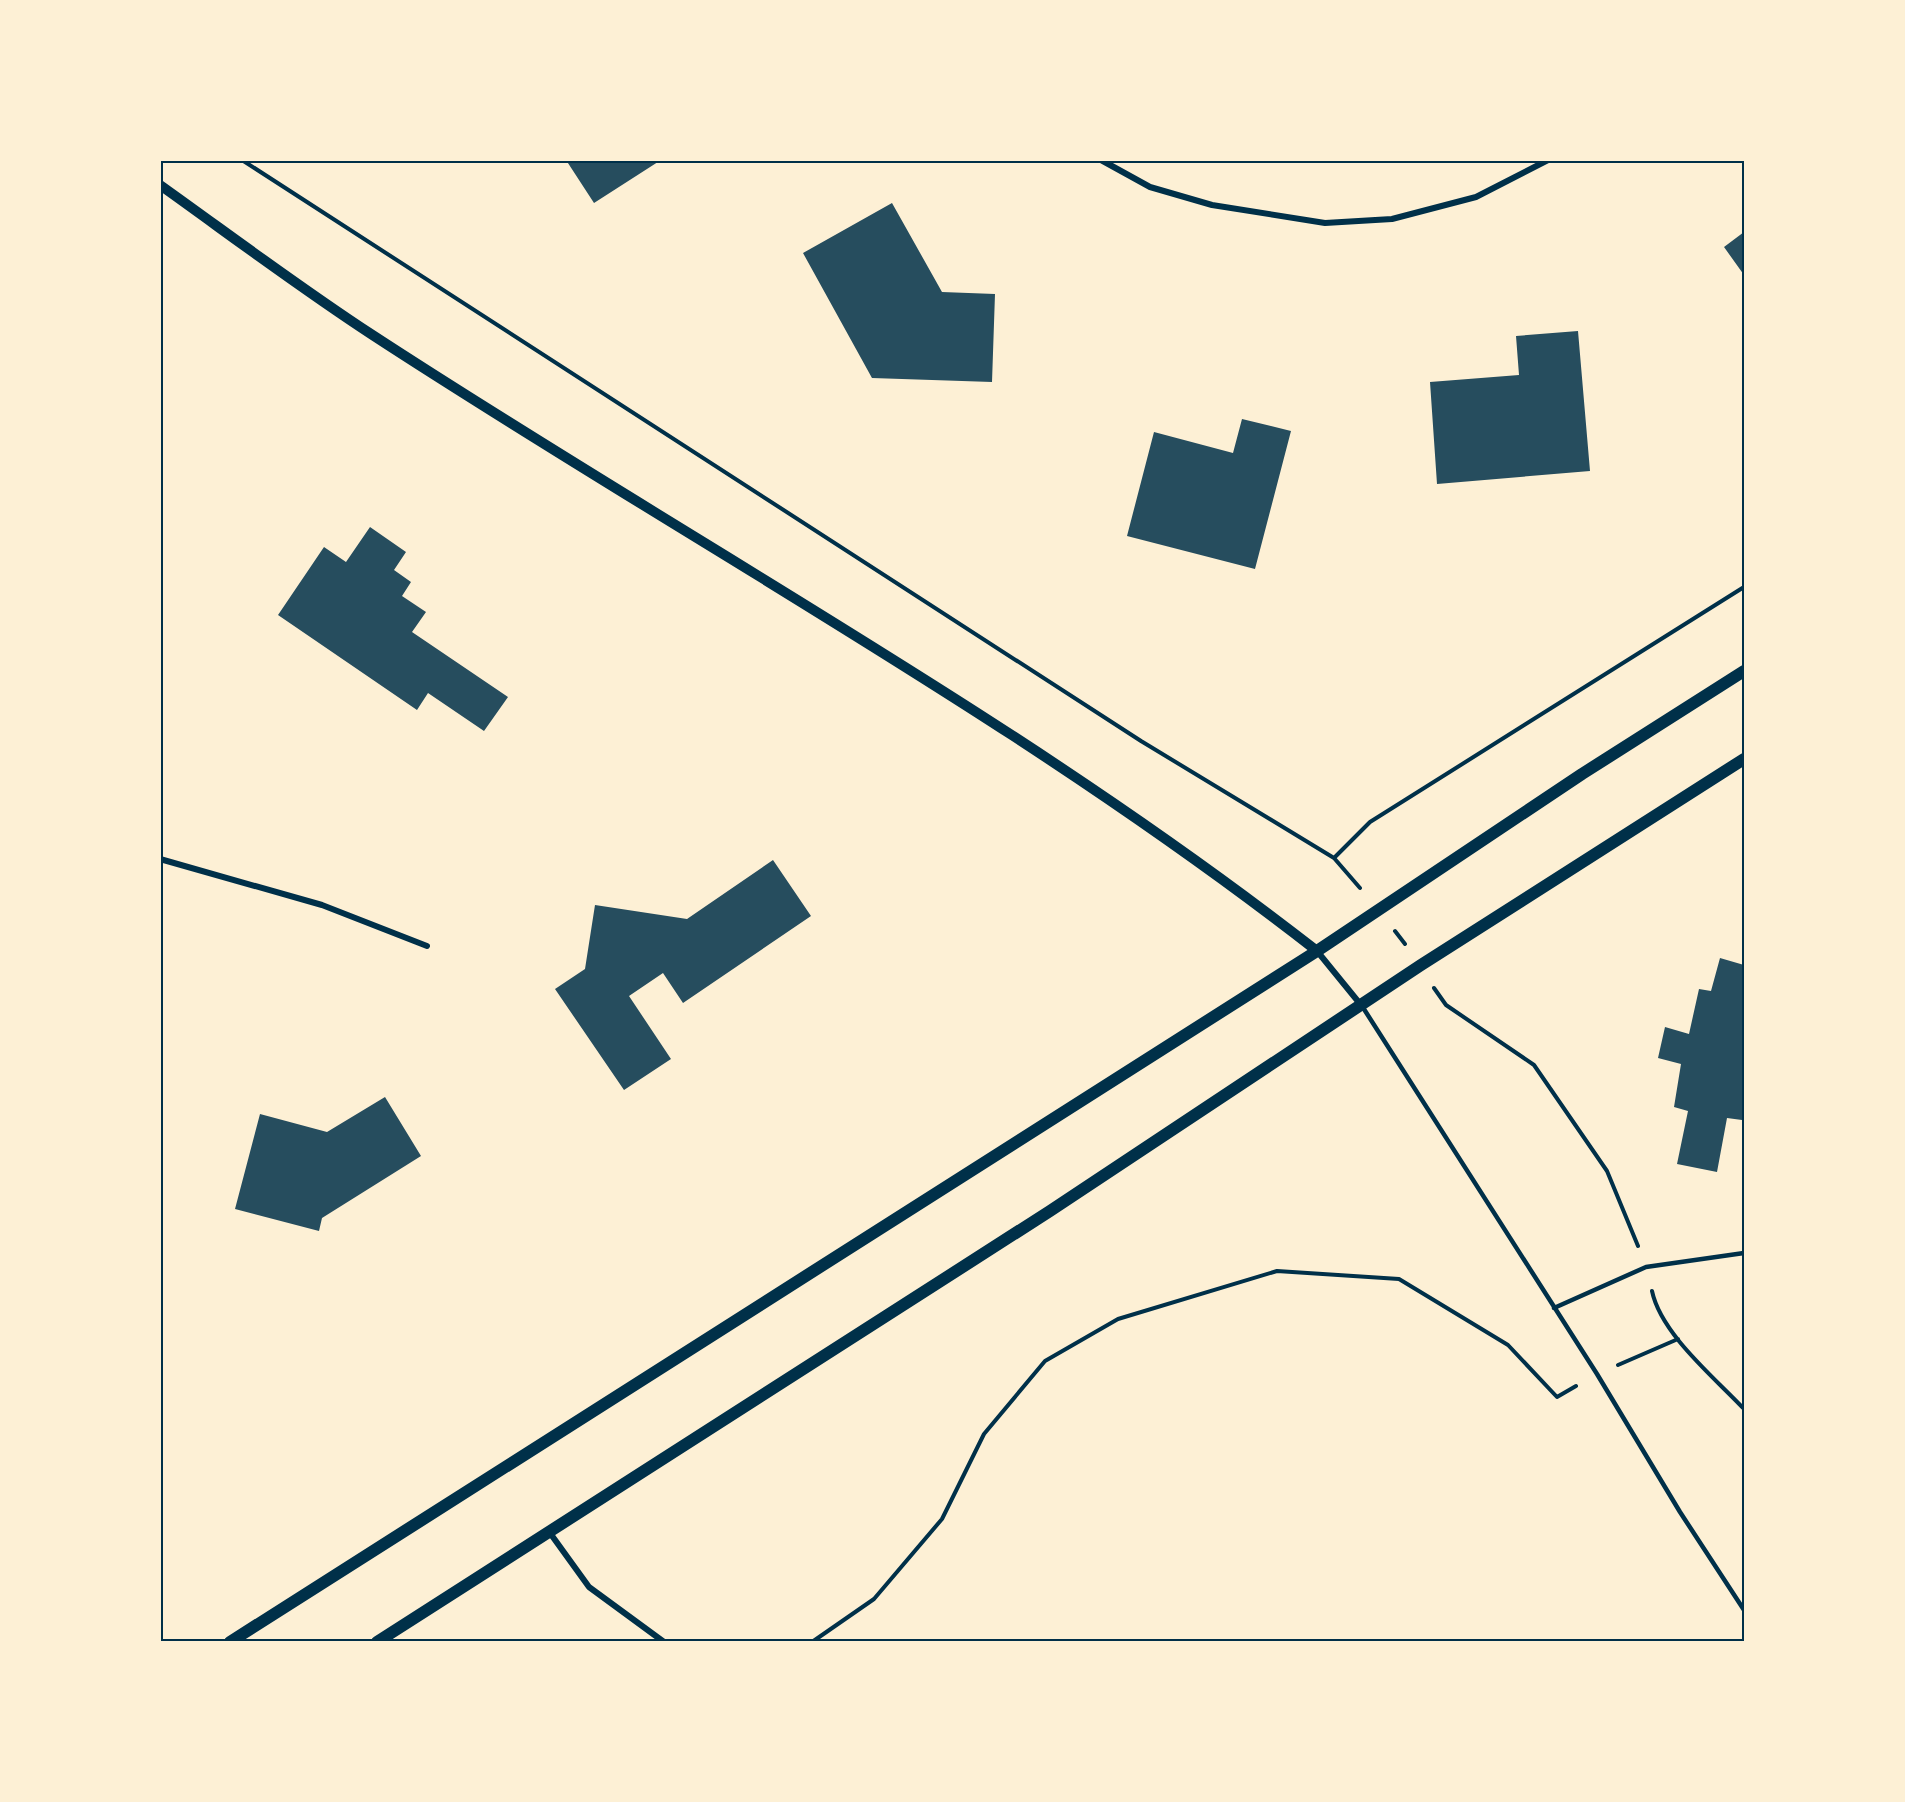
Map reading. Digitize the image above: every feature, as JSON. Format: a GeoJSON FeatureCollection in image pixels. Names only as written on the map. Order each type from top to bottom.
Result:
{"type":"FeatureCollection","features":[{"type":"Feature","properties":{"kind":"main road"},"geometry":{"type":"LineString","coordinates":[[230,1641],[1317,951],[1572,780],[1744,671]]}},
{"type":"Feature","properties":{"kind":"main road"},"geometry":{"type":"LineString","coordinates":[[377,1641],[550,1533],[1050,1211],[1421,965],[1744,759]]}},
{"type":"Feature","properties":{"kind":"street"},"geometry":{"type":"LineString","coordinates":[[1101,160],[1150,187],[1212,206],[1325,223],[1392,219],[1476,198],[1548,160]]}},
{"type":"Feature","properties":{"kind":"street"},"geometry":{"type":"LineString","coordinates":[[160,185],[368,333],[973,710],[1226,882],[1317,951],[1362,1005]]}},
{"type":"Feature","properties":{"kind":"street"},"geometry":{"type":"LineString","coordinates":[[160,859],[322,905],[427,946]]}},
{"type":"Feature","properties":{"kind":"street"},"geometry":{"type":"LineString","coordinates":[[550,1533],[589,1587],[664,1641]]}},
{"type":"Feature","properties":{"kind":"lane"},"geometry":{"type":"LineString","coordinates":[[1362,1005],[1744,1610]]}},
{"type":"Feature","properties":{"kind":"lane"},"geometry":{"type":"LineString","coordinates":[[1554,1308],[1646,1267],[1744,1253]]}},
{"type":"Feature","properties":{"kind":"path"},"geometry":{"type":"LineString","coordinates":[[242,160],[1141,741],[1334,858],[1370,822],[1744,587]]}},
{"type":"Feature","properties":{"kind":"path"},"geometry":{"type":"LineString","coordinates":[[1438,994],[1446,1005],[1534,1065],[1607,1171],[1646,1267],[1654,1300],[1678,1339],[1744,1409]]}},
{"type":"Feature","properties":{"kind":"path"},"geometry":{"type":"LineString","coordinates":[[812,1641],[874,1599],[942,1519],[984,1434],[1045,1361],[1118,1319],[1277,1271],[1398,1279],[1508,1345],[1557,1397]]}},
{"type":"Feature","properties":{"kind":"building"},"geometry":{"type":"Polygon","coordinates":[[[566,160],[661,160],[594,203],[566,160]]]}},
{"type":"Feature","properties":{"kind":"building"},"geometry":{"type":"Polygon","coordinates":[[[892,203],[942,292],[995,294],[992,382],[872,378],[803,253],[892,203]]]}},
{"type":"Feature","properties":{"kind":"building"},"geometry":{"type":"Polygon","coordinates":[[[1744,232],[1744,275],[1724,247],[1744,232]]]}},
{"type":"Feature","properties":{"kind":"building"},"geometry":{"type":"Polygon","coordinates":[[[1578,331],[1590,471],[1437,484],[1430,382],[1519,375],[1516,336],[1578,331]]]}},
{"type":"Feature","properties":{"kind":"building"},"geometry":{"type":"Polygon","coordinates":[[[1242,419],[1291,431],[1255,569],[1127,536],[1154,432],[1233,453],[1242,419]]]}},
{"type":"Feature","properties":{"kind":"building"},"geometry":{"type":"Polygon","coordinates":[[[370,527],[406,552],[394,570],[411,582],[402,596],[426,612],[412,632],[508,697],[484,731],[428,693],[417,710],[278,615],[324,547],[346,562],[370,527]]]}},
{"type":"Feature","properties":{"kind":"building"},"geometry":{"type":"Polygon","coordinates":[[[773,860],[811,916],[683,1003],[663,973],[629,996],[671,1059],[624,1090],[555,989],[585,969],[595,905],[687,919],[773,860]]]}},
{"type":"Feature","properties":{"kind":"building"},"geometry":{"type":"Polygon","coordinates":[[[1720,958],[1744,965],[1744,1110],[1742,1120],[1727,1118],[1717,1172],[1677,1164],[1688,1111],[1674,1107],[1681,1064],[1658,1058],[1665,1027],[1689,1034],[1699,989],[1711,991],[1720,958]]]}},
{"type":"Feature","properties":{"kind":"building"},"geometry":{"type":"Polygon","coordinates":[[[385,1097],[421,1156],[322,1218],[319,1231],[235,1209],[260,1114],[327,1132],[385,1097]]]}}]}
